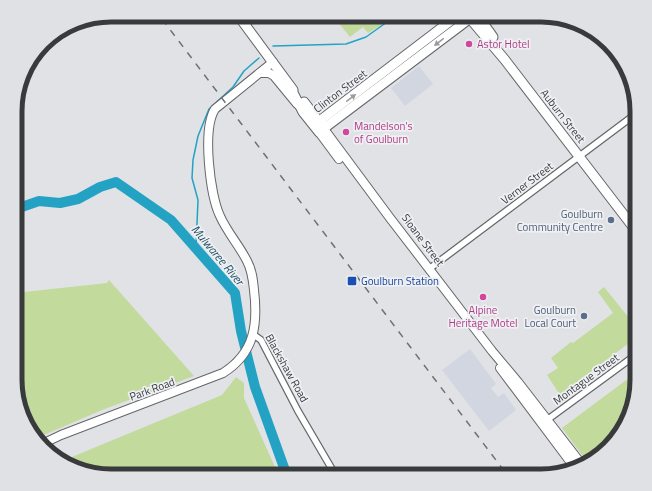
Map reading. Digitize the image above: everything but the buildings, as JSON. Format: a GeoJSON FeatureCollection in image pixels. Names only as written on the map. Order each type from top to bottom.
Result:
{"type":"FeatureCollection","features":[{"type":"Feature","properties":{"kind":"main road","name":"Clinton Street"},"geometry":{"type":"LineString","coordinates":[[383,80],[450,22]]}},
{"type":"Feature","properties":{"kind":"main road","name":"Clinton Street"},"geometry":{"type":"LineString","coordinates":[[319,127],[465,22]]}},
{"type":"Feature","properties":{"kind":"main road","name":"Auburn Street"},"geometry":{"type":"LineString","coordinates":[[476,22],[630,216]]}},
{"type":"Feature","properties":{"kind":"main road","name":"Sloane Street"},"geometry":{"type":"LineString","coordinates":[[249,23],[273,62],[319,127]]}},
{"type":"Feature","properties":{"kind":"main road","name":"Sloane Street"},"geometry":{"type":"LineString","coordinates":[[289,85],[303,112],[319,127]]}},
{"type":"Feature","properties":{"kind":"main road","name":"Auburn Street"},"geometry":{"type":"LineString","coordinates":[[581,156],[630,222]]}},
{"type":"Feature","properties":{"kind":"street","name":"Blackshaw Road"},"geometry":{"type":"LineString","coordinates":[[273,62],[215,109],[208,135],[210,165],[217,207],[223,222],[247,260],[251,272],[255,296],[256,318],[254,335],[260,340],[292,400],[332,469]]}},
{"type":"Feature","properties":{"kind":"street"},"geometry":{"type":"LineString","coordinates":[[260,73],[269,73],[274,76],[303,112]]}},
{"type":"Feature","properties":{"kind":"street","name":"Verner Street"},"geometry":{"type":"LineString","coordinates":[[429,269],[630,119]]}},
{"type":"Feature","properties":{"kind":"street","name":"Sloane Street"},"geometry":{"type":"LineString","coordinates":[[319,127],[578,460]]}},
{"type":"Feature","properties":{"kind":"street","name":"Sloane Street"},"geometry":{"type":"LineString","coordinates":[[319,127],[522,399],[572,463]]}},
{"type":"Feature","properties":{"kind":"street","name":"Park Road"},"geometry":{"type":"LineString","coordinates":[[47,442],[61,434],[218,376],[228,370],[240,359],[254,335]]}},
{"type":"Feature","properties":{"kind":"street","name":"Montague Street"},"geometry":{"type":"LineString","coordinates":[[547,420],[630,359]]}},
{"type":"Feature","properties":{"kind":"street"},"geometry":{"type":"LineString","coordinates":[[522,399],[527,409]]}},
{"type":"Feature","properties":{"kind":"street"},"geometry":{"type":"LineString","coordinates":[[547,420],[547,425],[561,445],[564,453]]}},
{"type":"Feature","properties":{"kind":"shaded area"},"geometry":{"type":"Polygon","coordinates":[[[419,66],[433,84],[405,106],[391,88],[419,66]]]}},
{"type":"Feature","properties":{"kind":"shaded area"},"geometry":{"type":"Polygon","coordinates":[[[470,349],[496,384],[491,388],[498,397],[504,393],[516,410],[489,431],[442,370],[470,349]]]}},
{"type":"Feature","properties":{"kind":"green space"},"geometry":{"type":"Polygon","coordinates":[[[338,22],[381,22],[383,24],[368,33],[363,27],[350,37],[338,22]]]}},
{"type":"Feature","properties":{"kind":"green space"},"geometry":{"type":"Polygon","coordinates":[[[109,280],[194,376],[102,410],[42,436],[31,419],[25,403],[22,385],[22,292],[107,283],[109,280]]]}},
{"type":"Feature","properties":{"kind":"green space"},"geometry":{"type":"Polygon","coordinates":[[[604,287],[630,319],[630,342],[560,395],[547,375],[558,368],[551,358],[571,342],[573,343],[613,313],[598,292],[604,287]]]}},
{"type":"Feature","properties":{"kind":"green space"},"geometry":{"type":"Polygon","coordinates":[[[236,377],[244,383],[244,398],[276,469],[106,469],[88,466],[69,458],[222,395],[236,377]]]}},
{"type":"Feature","properties":{"kind":"green space"},"geometry":{"type":"Polygon","coordinates":[[[630,377],[627,403],[623,414],[612,434],[600,447],[584,458],[562,428],[630,377]]]}},
{"type":"Feature","properties":{"kind":"waterway"},"geometry":{"type":"LineString","coordinates":[[273,46],[346,44],[366,37],[387,22]]}},
{"type":"Feature","properties":{"kind":"waterway"},"geometry":{"type":"LineString","coordinates":[[196,247],[198,200],[192,178],[193,160],[198,136],[209,109],[233,87],[244,71],[259,58]]}},
{"type":"Feature","properties":{"kind":"waterway","name":"Mulwaree River"},"geometry":{"type":"LineString","coordinates":[[22,207],[39,201],[60,203],[78,199],[100,187],[116,182],[171,220],[235,293],[241,331],[255,387],[284,469]]}},
{"type":"Feature","properties":{"kind":"railway"},"geometry":{"type":"LineString","coordinates":[[164,22],[503,469]]}},
{"type":"Feature","properties":{"kind":"place","name":"Astor Hotel"},"geometry":{"type":"Point","coordinates":[469,44]}},
{"type":"Feature","properties":{"kind":"place","name":"Mandelson's of Goulburn"},"geometry":{"type":"Point","coordinates":[346,132]}},
{"type":"Feature","properties":{"kind":"place","name":"Goulburn Community Centre"},"geometry":{"type":"Point","coordinates":[611,220]}},
{"type":"Feature","properties":{"kind":"place","name":"Goulburn Station"},"geometry":{"type":"Point","coordinates":[352,281]}},
{"type":"Feature","properties":{"kind":"place","name":"Alpine Heritage Motel"},"geometry":{"type":"Point","coordinates":[483,297]}},
{"type":"Feature","properties":{"kind":"place","name":"Goulburn Local Court"},"geometry":{"type":"Point","coordinates":[584,316]}}]}
